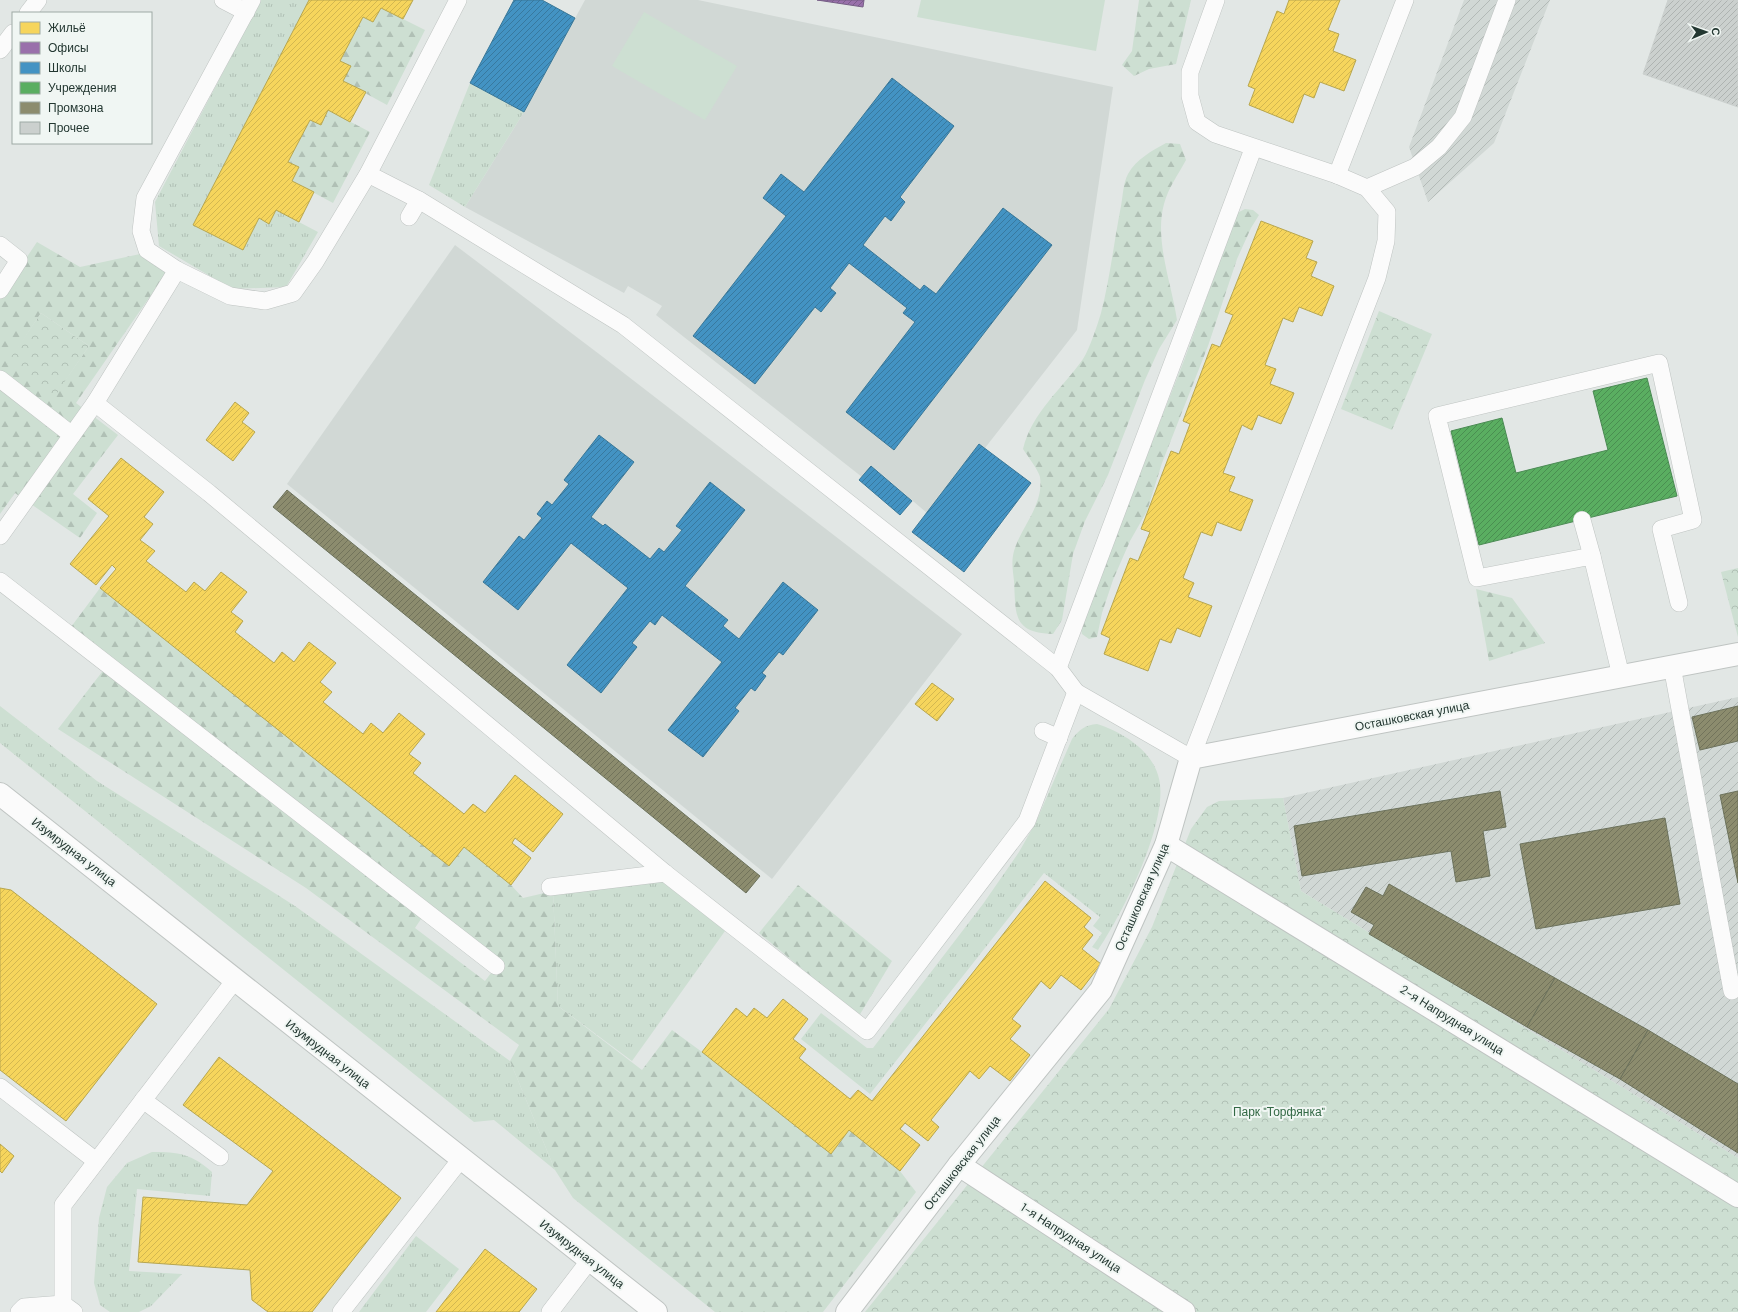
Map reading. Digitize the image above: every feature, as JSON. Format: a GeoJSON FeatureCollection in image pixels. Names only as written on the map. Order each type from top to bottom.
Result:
{"type":"FeatureCollection","features":[{"type":"Feature","properties":{"kind":"street","name":"Осташковская улица"},"geometry":{"type":"LineString","coordinates":[[847,1312],[959,1165],[1101,990],[1166,845],[1191,758],[1738,654]]}},
{"type":"Feature","properties":{"kind":"street","name":"Изумрудная улица"},"geometry":{"type":"LineString","coordinates":[[0,794],[589,1261],[656,1312]]}},
{"type":"Feature","properties":{"kind":"street","name":"2-я Напрудная улица"},"geometry":{"type":"LineString","coordinates":[[1166,845],[1738,1196]]}},
{"type":"Feature","properties":{"kind":"street","name":"1-я Напрудная улица"},"geometry":{"type":"LineString","coordinates":[[959,1165],[1184,1312]]}},
{"type":"Feature","properties":{"kind":"lane"},"geometry":{"type":"LineString","coordinates":[[29,12],[38,0]]}},
{"type":"Feature","properties":{"kind":"lane"},"geometry":{"type":"LineString","coordinates":[[222,0],[249,6],[145,198],[141,231],[147,250],[177,270],[230,296],[265,301],[293,293],[315,262],[368,174],[458,0]]}},
{"type":"Feature","properties":{"kind":"lane"},"geometry":{"type":"LineString","coordinates":[[368,174],[419,200],[624,325],[1058,668],[1076,692],[1191,758],[1377,278],[1386,241],[1387,212],[1367,188],[1337,176],[1253,149],[1215,134],[1197,122],[1190,96],[1190,72],[1216,0]]}},
{"type":"Feature","properties":{"kind":"lane"},"geometry":{"type":"LineString","coordinates":[[1337,176],[1405,0]]}},
{"type":"Feature","properties":{"kind":"lane"},"geometry":{"type":"LineString","coordinates":[[1367,188],[1415,167],[1439,147],[1463,117],[1508,0]]}},
{"type":"Feature","properties":{"kind":"lane"},"geometry":{"type":"LineString","coordinates":[[0,50],[12,34]]}},
{"type":"Feature","properties":{"kind":"lane"},"geometry":{"type":"LineString","coordinates":[[1058,668],[1253,149]]}},
{"type":"Feature","properties":{"kind":"lane"},"geometry":{"type":"LineString","coordinates":[[409,217],[419,200]]}},
{"type":"Feature","properties":{"kind":"lane"},"geometry":{"type":"LineString","coordinates":[[0,245],[19,260],[0,290]]}},
{"type":"Feature","properties":{"kind":"lane"},"geometry":{"type":"LineString","coordinates":[[0,536],[95,403],[177,270]]}},
{"type":"Feature","properties":{"kind":"lane"},"geometry":{"type":"LineString","coordinates":[[1592,556],[1477,578],[1437,416],[1659,363],[1693,520],[1661,529],[1679,603]]}},
{"type":"Feature","properties":{"kind":"lane"},"geometry":{"type":"LineString","coordinates":[[0,379],[72,435]]}},
{"type":"Feature","properties":{"kind":"lane"},"geometry":{"type":"LineString","coordinates":[[95,403],[209,493],[665,873],[867,1031],[1028,822],[1076,692]]}},
{"type":"Feature","properties":{"kind":"lane"},"geometry":{"type":"LineString","coordinates":[[1582,520],[1621,676]]}},
{"type":"Feature","properties":{"kind":"lane"},"geometry":{"type":"LineString","coordinates":[[0,581],[496,966]]}},
{"type":"Feature","properties":{"kind":"lane"},"geometry":{"type":"LineString","coordinates":[[1672,666],[1732,991]]}},
{"type":"Feature","properties":{"kind":"lane"},"geometry":{"type":"LineString","coordinates":[[1043,731],[1059,738]]}},
{"type":"Feature","properties":{"kind":"lane"},"geometry":{"type":"LineString","coordinates":[[550,887],[665,873]]}},
{"type":"Feature","properties":{"kind":"lane"},"geometry":{"type":"LineString","coordinates":[[19,1312],[24,1307],[68,1308],[63,1205],[235,980]]}},
{"type":"Feature","properties":{"kind":"lane"},"geometry":{"type":"LineString","coordinates":[[0,1087],[96,1161]]}},
{"type":"Feature","properties":{"kind":"lane"},"geometry":{"type":"LineString","coordinates":[[143,1100],[220,1157]]}},
{"type":"Feature","properties":{"kind":"lane"},"geometry":{"type":"LineString","coordinates":[[341,1312],[461,1159]]}},
{"type":"Feature","properties":{"kind":"lane"},"geometry":{"type":"LineString","coordinates":[[550,1312],[589,1261]]}},
{"type":"Feature","properties":{"kind":"shaded area"},"geometry":{"type":"Polygon","coordinates":[[[585,0],[698,0],[1113,87],[1077,330],[985,448],[979,444],[927,513],[872,466],[862,477],[656,315],[662,306],[628,286],[624,293],[465,207],[524,112],[585,0]]]}},
{"type":"Feature","properties":{"kind":"shaded area"},"geometry":{"type":"Polygon","coordinates":[[[1464,0],[1550,0],[1494,143],[1428,202],[1409,147],[1464,0]]]}},
{"type":"Feature","properties":{"kind":"shaded area"},"geometry":{"type":"Polygon","coordinates":[[[455,245],[603,357],[962,634],[772,879],[287,484],[455,245]]]}},
{"type":"Feature","properties":{"kind":"shaded area"},"geometry":{"type":"Polygon","coordinates":[[[1738,697],[1738,1158],[1301,891],[1283,798],[1738,697]]]}},
{"type":"Feature","properties":{"kind":"green space"},"geometry":{"type":"Polygon","coordinates":[[[261,0],[309,0],[193,225],[243,250],[259,218],[269,224],[276,210],[318,232],[286,287],[232,289],[159,246],[155,202],[261,0]]]}},
{"type":"Feature","properties":{"kind":"green space"},"geometry":{"type":"Polygon","coordinates":[[[921,0],[1105,0],[1096,51],[917,17],[921,0]]]}},
{"type":"Feature","properties":{"kind":"green space"},"geometry":{"type":"Polygon","coordinates":[[[1139,0],[1191,0],[1176,64],[1149,69],[1134,76],[1122,65],[1132,51],[1139,0]]]}},
{"type":"Feature","properties":{"kind":"green space"},"geometry":{"type":"Polygon","coordinates":[[[381,8],[425,30],[387,105],[343,81],[351,66],[340,61],[363,17],[373,22],[381,8]]]}},
{"type":"Feature","properties":{"kind":"green space"},"geometry":{"type":"Polygon","coordinates":[[[644,12],[737,66],[705,120],[612,66],[644,12]]]}},
{"type":"Feature","properties":{"kind":"green space"},"geometry":{"type":"Polygon","coordinates":[[[470,83],[524,112],[465,207],[429,185],[470,83]]]}},
{"type":"Feature","properties":{"kind":"green space"},"geometry":{"type":"Polygon","coordinates":[[[328,110],[370,132],[333,203],[292,181],[299,167],[288,162],[310,120],[321,125],[328,110]]]}},
{"type":"Feature","properties":{"kind":"green space"},"geometry":{"type":"Polygon","coordinates":[[[1166,143],[1180,144],[1186,160],[1168,192],[1161,218],[1162,247],[1177,320],[1159,349],[1145,380],[1108,475],[1085,521],[1073,554],[1062,620],[1053,634],[1040,633],[1030,630],[1023,625],[1016,612],[1015,603],[1012,566],[1013,555],[1017,542],[1039,497],[1040,487],[1039,474],[1023,449],[1027,436],[1040,412],[1083,359],[1093,337],[1104,300],[1126,178],[1135,164],[1150,152],[1166,143]]]}},
{"type":"Feature","properties":{"kind":"green space"},"geometry":{"type":"Polygon","coordinates":[[[1245,209],[1253,210],[1259,215],[1251,228],[1237,259],[1208,346],[1162,463],[1147,511],[1130,541],[1113,580],[1102,613],[1097,637],[1089,639],[1082,634],[1080,626],[1185,358],[1237,213],[1245,209]]]}},
{"type":"Feature","properties":{"kind":"green space"},"geometry":{"type":"Polygon","coordinates":[[[37,242],[80,267],[140,254],[167,272],[76,403],[118,435],[73,494],[97,513],[80,538],[15,493],[0,514],[0,297],[37,242]],[[41,313],[8,363],[55,395],[89,346],[41,313]]]}},
{"type":"Feature","properties":{"kind":"green space"},"geometry":{"type":"Polygon","coordinates":[[[1379,311],[1432,334],[1392,430],[1341,409],[1379,311]]]}},
{"type":"Feature","properties":{"kind":"green space"},"geometry":{"type":"Polygon","coordinates":[[[41,313],[89,346],[55,396],[7,363],[41,313]]]}},
{"type":"Feature","properties":{"kind":"green space"},"geometry":{"type":"Polygon","coordinates":[[[1738,568],[1738,637],[1721,572],[1738,568]]]}},
{"type":"Feature","properties":{"kind":"green space"},"geometry":{"type":"Polygon","coordinates":[[[100,588],[449,865],[464,847],[511,885],[523,898],[553,891],[558,1006],[642,1070],[672,1030],[831,1154],[849,1130],[900,1171],[916,1192],[823,1312],[715,1312],[573,1198],[555,1170],[510,1061],[519,1045],[306,888],[58,729],[112,659],[71,627],[100,588]],[[423,916],[415,928],[485,981],[494,969],[423,916]]]}},
{"type":"Feature","properties":{"kind":"green space"},"geometry":{"type":"Polygon","coordinates":[[[1476,589],[1512,598],[1545,643],[1489,661],[1476,589]]]}},
{"type":"Feature","properties":{"kind":"green space"},"geometry":{"type":"Polygon","coordinates":[[[0,706],[97,781],[295,906],[510,1061],[555,1170],[494,1120],[474,1122],[0,743],[0,706]]]}},
{"type":"Feature","properties":{"kind":"green space"},"geometry":{"type":"Polygon","coordinates":[[[1097,724],[1125,737],[1149,757],[1158,775],[1160,793],[1158,815],[1142,865],[1108,934],[1098,950],[1092,947],[1102,933],[1093,926],[1100,917],[1044,873],[870,1094],[801,1039],[821,1013],[867,1048],[873,1048],[983,904],[1019,852],[1036,822],[1072,739],[1083,728],[1097,724]]]}},
{"type":"Feature","properties":{"kind":"green space","name":"Парк \"Торфянка\""},"geometry":{"type":"Polygon","coordinates":[[[1283,798],[1301,891],[1738,1158],[1738,1312],[865,1312],[1109,1009],[1152,927],[1191,829],[1207,807],[1219,801],[1283,798]]]}},
{"type":"Feature","properties":{"kind":"green space"},"geometry":{"type":"Polygon","coordinates":[[[664,878],[725,931],[632,1061],[558,1006],[553,891],[664,878]]]}},
{"type":"Feature","properties":{"kind":"green space"},"geometry":{"type":"Polygon","coordinates":[[[798,885],[892,961],[859,1016],[759,933],[798,885]]]}},
{"type":"Feature","properties":{"kind":"green space"},"geometry":{"type":"Polygon","coordinates":[[[152,1152],[185,1155],[205,1166],[212,1172],[210,1196],[137,1189],[129,1271],[182,1274],[151,1306],[139,1312],[110,1312],[100,1305],[94,1283],[99,1218],[107,1187],[127,1163],[152,1152]]]}},
{"type":"Feature","properties":{"kind":"green space"},"geometry":{"type":"Polygon","coordinates":[[[416,1236],[459,1269],[426,1312],[359,1312],[416,1236]]]}},
{"type":"Feature","properties":{"kind":"building: Жильё"},"geometry":{"type":"Polygon","coordinates":[[[309,0],[413,0],[403,19],[381,8],[373,22],[363,17],[340,61],[351,66],[343,81],[366,92],[350,122],[328,110],[321,125],[310,120],[288,162],[299,167],[292,181],[314,192],[299,222],[276,210],[269,224],[259,218],[243,250],[193,225],[309,0]]]}},
{"type":"Feature","properties":{"kind":"building: Жильё"},"geometry":{"type":"Polygon","coordinates":[[[1289,0],[1340,0],[1328,30],[1339,34],[1333,51],[1356,60],[1344,91],[1320,82],[1314,98],[1304,94],[1293,123],[1249,105],[1255,89],[1248,86],[1277,11],[1284,14],[1289,0]]]}},
{"type":"Feature","properties":{"kind":"building: Жильё"},"geometry":{"type":"Polygon","coordinates":[[[1261,221],[1313,241],[1306,258],[1317,262],[1311,276],[1334,286],[1322,316],[1299,307],[1293,322],[1283,318],[1265,365],[1276,369],[1270,384],[1294,393],[1281,424],[1258,415],[1252,430],[1242,425],[1223,473],[1235,477],[1229,491],[1253,500],[1241,531],[1217,522],[1212,536],[1201,532],[1183,578],[1194,583],[1188,597],[1212,606],[1200,637],[1177,628],[1171,643],[1160,639],[1148,671],[1104,654],[1110,638],[1101,634],[1130,558],[1138,561],[1150,532],[1141,529],[1171,451],[1179,454],[1190,424],[1183,421],[1212,344],[1220,347],[1233,315],[1225,312],[1261,221]]]}},
{"type":"Feature","properties":{"kind":"building: Жильё"},"geometry":{"type":"Polygon","coordinates":[[[235,402],[249,413],[242,422],[255,432],[233,461],[206,440],[235,402]]]}},
{"type":"Feature","properties":{"kind":"building: Жильё"},"geometry":{"type":"Polygon","coordinates":[[[121,458],[164,492],[144,517],[153,524],[140,540],[155,551],[146,561],[186,592],[194,582],[205,591],[221,572],[247,592],[231,612],[243,621],[235,632],[274,663],[282,652],[294,662],[309,642],[336,663],[320,682],[332,692],[323,702],[363,734],[371,723],[383,733],[399,713],[425,734],[409,754],[421,763],[413,773],[464,814],[473,804],[485,813],[515,775],[563,814],[533,852],[515,838],[512,843],[531,858],[511,885],[464,847],[449,866],[100,588],[116,569],[112,565],[96,585],[70,564],[109,516],[88,499],[121,458]]]}},
{"type":"Feature","properties":{"kind":"building: Жильё"},"geometry":{"type":"Polygon","coordinates":[[[932,683],[954,699],[937,721],[915,704],[932,683]]]}},
{"type":"Feature","properties":{"kind":"building: Жильё"},"geometry":{"type":"Polygon","coordinates":[[[1045,881],[1091,918],[1084,927],[1093,935],[1082,949],[1101,964],[1081,990],[1061,975],[1050,989],[1041,981],[1012,1019],[1021,1026],[1010,1039],[1030,1055],[1010,1081],[990,1066],[979,1079],[970,1071],[931,1120],[939,1127],[928,1141],[905,1123],[900,1129],[920,1145],[900,1171],[849,1130],[831,1154],[702,1052],[736,1008],[747,1017],[754,1008],[767,1018],[783,999],[808,1019],[793,1039],[806,1049],[799,1058],[850,1099],[858,1090],[872,1101],[1045,881]]]}},
{"type":"Feature","properties":{"kind":"building: Жильё"},"geometry":{"type":"Polygon","coordinates":[[[0,888],[11,890],[157,1004],[66,1121],[0,1070],[0,888]]]}},
{"type":"Feature","properties":{"kind":"building: Жильё"},"geometry":{"type":"Polygon","coordinates":[[[219,1057],[401,1198],[312,1312],[268,1312],[252,1300],[250,1270],[138,1262],[143,1197],[247,1205],[273,1171],[183,1105],[219,1057]]]}},
{"type":"Feature","properties":{"kind":"building: Жильё"},"geometry":{"type":"Polygon","coordinates":[[[0,1144],[14,1156],[2,1173],[0,1171],[0,1144]]]}},
{"type":"Feature","properties":{"kind":"building: Жильё"},"geometry":{"type":"Polygon","coordinates":[[[485,1249],[537,1289],[519,1312],[436,1312],[485,1249]]]}},
{"type":"Feature","properties":{"kind":"building: Офисы"},"geometry":{"type":"Polygon","coordinates":[[[817,0],[864,0],[863,7],[817,0]]]}},
{"type":"Feature","properties":{"kind":"building: Школы"},"geometry":{"type":"Polygon","coordinates":[[[514,0],[542,0],[575,18],[524,112],[470,83],[514,0]]]}},
{"type":"Feature","properties":{"kind":"building: Школы"},"geometry":{"type":"Polygon","coordinates":[[[892,78],[954,126],[900,197],[905,202],[891,221],[885,216],[863,245],[920,290],[924,285],[936,294],[1003,208],[1052,245],[894,450],[846,412],[915,322],[903,313],[907,308],[849,263],[830,288],[836,293],[821,312],[815,307],[755,384],[693,336],[786,216],[763,198],[781,174],[804,192],[892,78]]]}},
{"type":"Feature","properties":{"kind":"building: Школы"},"geometry":{"type":"Polygon","coordinates":[[[599,435],[634,462],[591,517],[603,526],[605,524],[650,559],[659,548],[664,552],[682,530],[676,526],[710,482],[745,510],[685,586],[728,620],[723,626],[739,639],[783,582],[818,610],[783,655],[779,652],[762,673],[766,676],[755,691],[751,688],[735,708],[739,711],[703,757],[668,730],[722,662],[662,615],[655,625],[650,621],[632,643],[637,647],[601,693],[567,665],[628,588],[571,543],[518,610],[483,582],[519,536],[524,540],[542,518],[537,514],[547,501],[552,505],[569,484],[564,480],[599,435]]]}},
{"type":"Feature","properties":{"kind":"building: Школы"},"geometry":{"type":"Polygon","coordinates":[[[979,444],[1031,483],[964,572],[912,532],[979,444]]]}},
{"type":"Feature","properties":{"kind":"building: Школы"},"geometry":{"type":"Polygon","coordinates":[[[871,466],[912,501],[900,515],[859,480],[871,466]]]}},
{"type":"Feature","properties":{"kind":"building: Учреждения"},"geometry":{"type":"Polygon","coordinates":[[[1647,378],[1677,496],[1479,545],[1451,431],[1502,418],[1516,473],[1608,450],[1593,391],[1647,378]]]}},
{"type":"Feature","properties":{"kind":"building: Промзона"},"geometry":{"type":"Polygon","coordinates":[[[287,490],[760,876],[746,893],[273,507],[287,490]]]}},
{"type":"Feature","properties":{"kind":"building: Промзона"},"geometry":{"type":"Polygon","coordinates":[[[1738,706],[1738,741],[1700,750],[1692,717],[1738,706]]]}},
{"type":"Feature","properties":{"kind":"building: Промзона"},"geometry":{"type":"Polygon","coordinates":[[[1500,791],[1506,827],[1483,831],[1490,876],[1456,882],[1451,851],[1302,876],[1294,826],[1500,791]]]}},
{"type":"Feature","properties":{"kind":"building: Промзона"},"geometry":{"type":"Polygon","coordinates":[[[1738,791],[1738,883],[1720,795],[1738,791]]]}},
{"type":"Feature","properties":{"kind":"building: Промзона"},"geometry":{"type":"Polygon","coordinates":[[[1665,818],[1680,904],[1536,929],[1520,844],[1665,818]]]}},
{"type":"Feature","properties":{"kind":"building: Промзона"},"geometry":{"type":"Polygon","coordinates":[[[1389,884],[1555,978],[1527,1027],[1369,934],[1374,925],[1351,912],[1366,887],[1383,896],[1389,884]]]}},
{"type":"Feature","properties":{"kind":"building: Промзона"},"geometry":{"type":"Polygon","coordinates":[[[1555,978],[1648,1030],[1620,1079],[1527,1027],[1555,978]]]}},
{"type":"Feature","properties":{"kind":"building: Промзона"},"geometry":{"type":"Polygon","coordinates":[[[1648,1030],[1738,1084],[1738,1153],[1620,1079],[1648,1030]]]}},
{"type":"Feature","properties":{"kind":"building: Прочее"},"geometry":{"type":"Polygon","coordinates":[[[1668,0],[1738,0],[1738,107],[1643,74],[1668,0]]]}}]}
